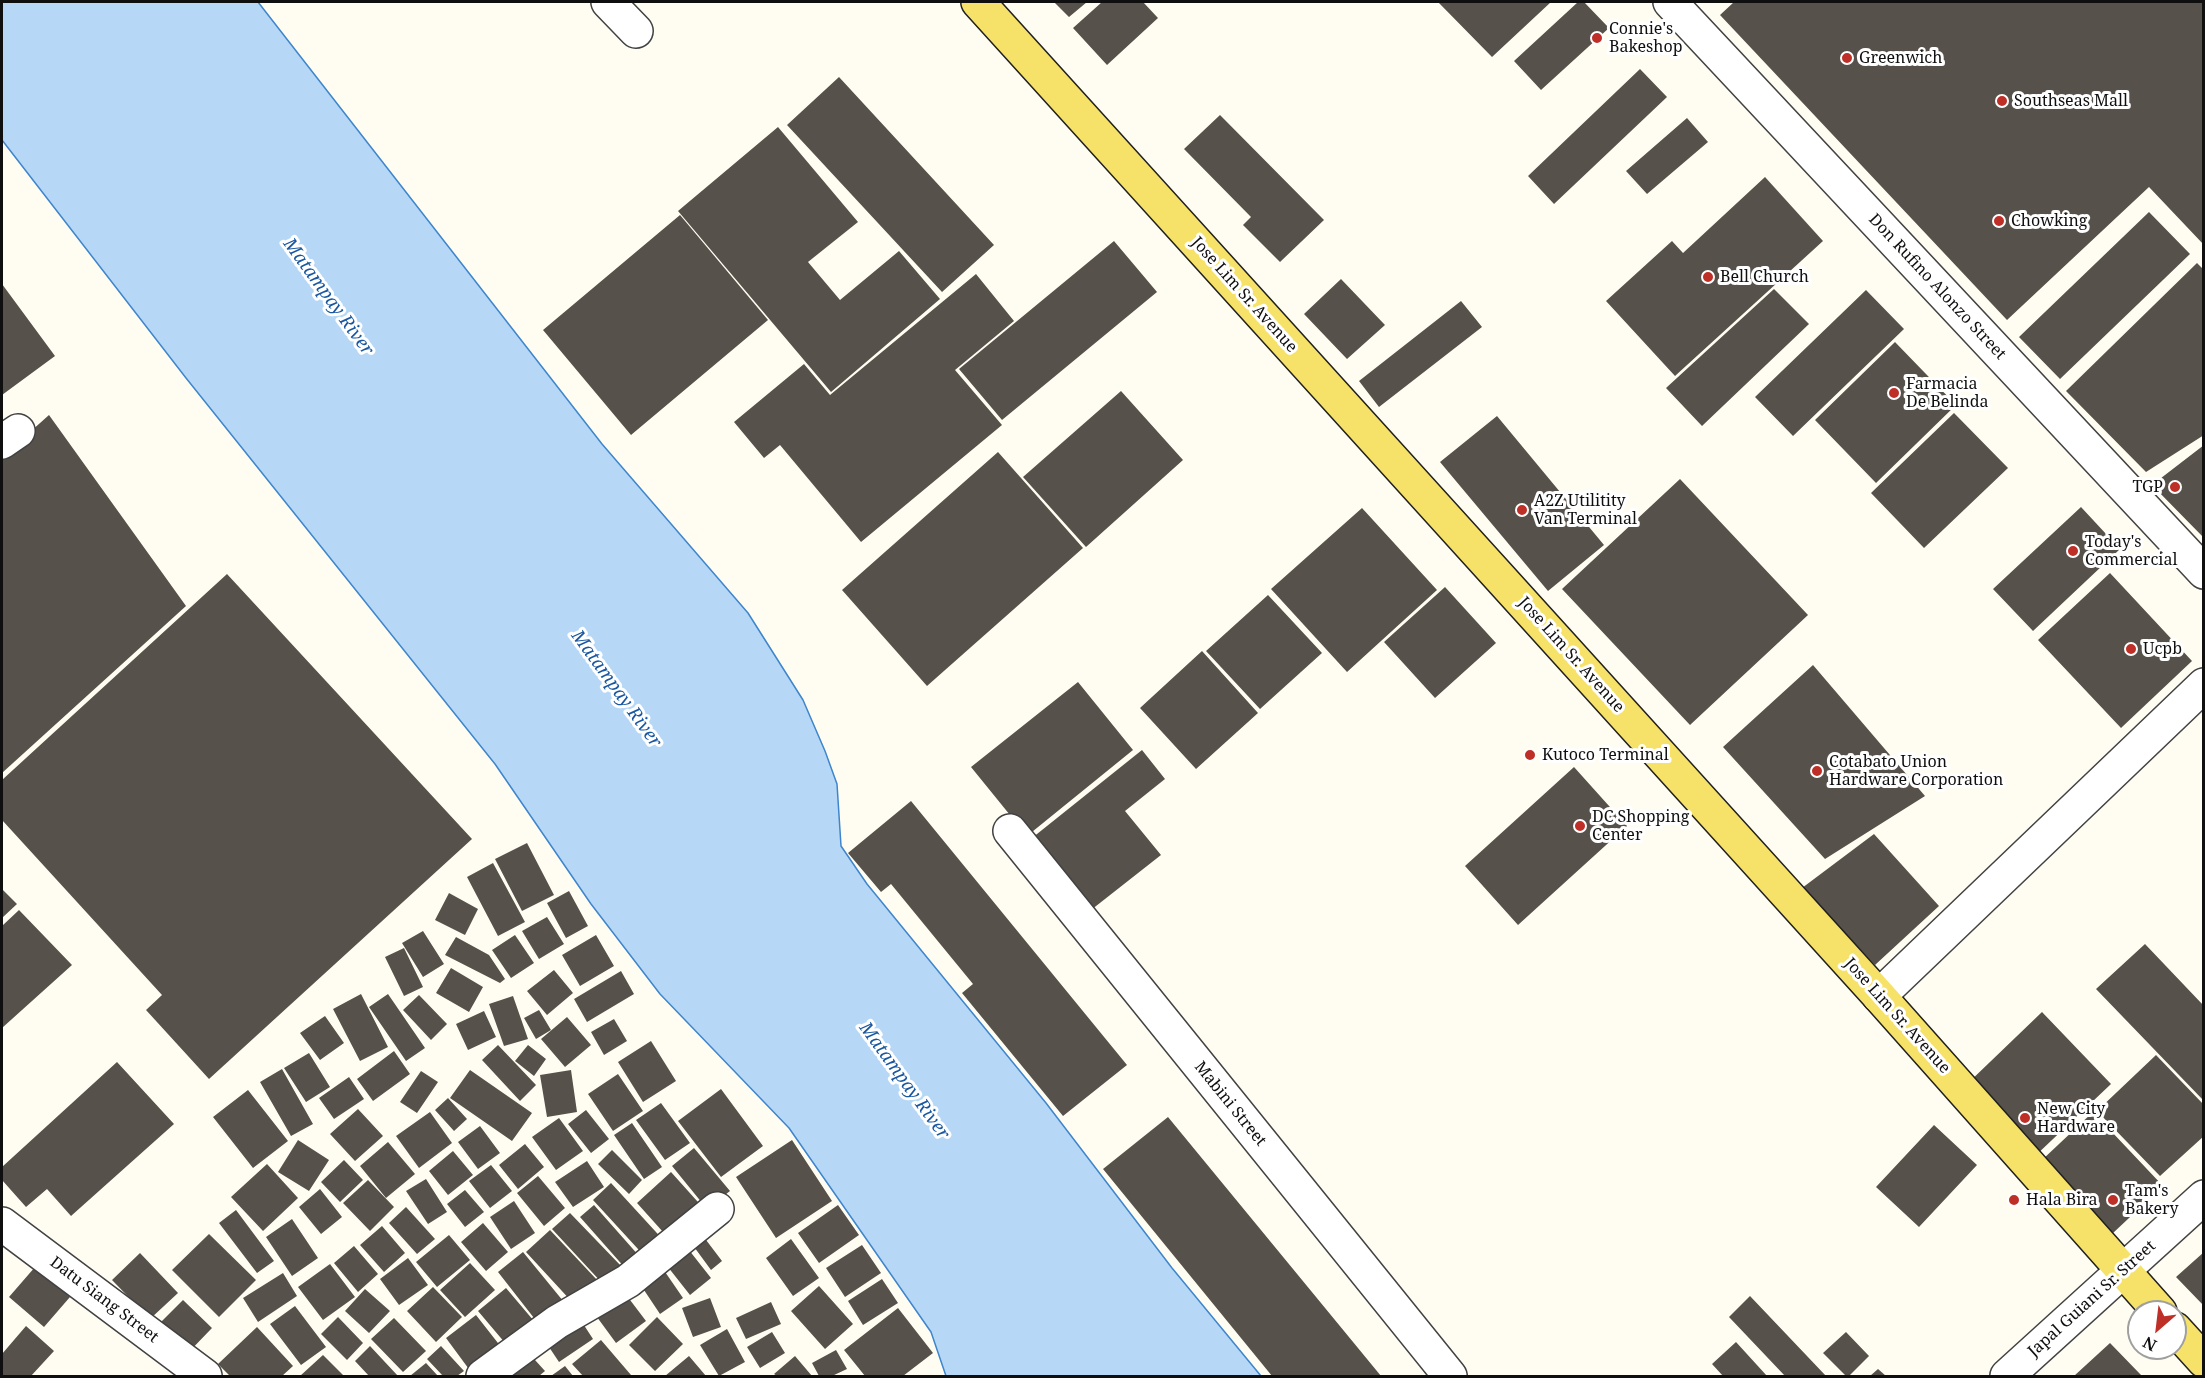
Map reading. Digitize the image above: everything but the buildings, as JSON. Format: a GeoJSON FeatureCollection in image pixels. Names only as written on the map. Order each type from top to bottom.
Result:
{"type":"FeatureCollection","features":[{"type":"Feature","properties":{"kind":"main road","name":"Jose Lim Sr. Avenue"},"geometry":{"type":"LineString","coordinates":[[978,2],[1879,996],[2149,1300]]}},
{"type":"Feature","properties":{"kind":"main road"},"geometry":{"type":"LineString","coordinates":[[2187,1342],[2204,1361]]}},
{"type":"Feature","properties":{"kind":"street"},"geometry":{"type":"LineString","coordinates":[[608,2],[636,31]]}},
{"type":"Feature","properties":{"kind":"street","name":"Don Rufino Alonzo Street"},"geometry":{"type":"LineString","coordinates":[[1670,2],[2204,572]]}},
{"type":"Feature","properties":{"kind":"street"},"geometry":{"type":"LineString","coordinates":[[1879,996],[2204,686]]}},
{"type":"Feature","properties":{"kind":"street","name":"Mabini Street"},"geometry":{"type":"LineString","coordinates":[[1010,831],[1450,1377]]}},
{"type":"Feature","properties":{"kind":"street","name":"Japal Guiani Sr. Street"},"geometry":{"type":"LineString","coordinates":[[2007,1377],[2204,1197]]}},
{"type":"Feature","properties":{"kind":"street"},"geometry":{"type":"LineString","coordinates":[[483,1377],[557,1322],[628,1281],[717,1209]]}},
{"type":"Feature","properties":{"kind":"street","name":"Datu Siang Street"},"geometry":{"type":"LineString","coordinates":[[2,1224],[205,1377]]}},
{"type":"Feature","properties":{"kind":"water","name":"Matampay River"},"geometry":{"type":"Polygon","coordinates":[[[2,2],[258,2],[602,444],[748,613],[803,700],[825,751],[837,784],[841,846],[867,884],[1046,1103],[1172,1268],[1261,1376],[946,1376],[931,1332],[789,1128],[660,994],[591,904],[495,764],[186,378],[2,140],[2,2]]]}},
{"type":"Feature","properties":{"kind":"place","name":"Connie's Bakeshop"},"geometry":{"type":"Point","coordinates":[1597,38]}},
{"type":"Feature","properties":{"kind":"place","name":"Greenwich"},"geometry":{"type":"Point","coordinates":[1847,58]}},
{"type":"Feature","properties":{"kind":"place","name":"Southseas Mall"},"geometry":{"type":"Point","coordinates":[2002,101]}},
{"type":"Feature","properties":{"kind":"place","name":"Chowking"},"geometry":{"type":"Point","coordinates":[1999,221]}},
{"type":"Feature","properties":{"kind":"place","name":"Bell Church"},"geometry":{"type":"Point","coordinates":[1708,277]}},
{"type":"Feature","properties":{"kind":"place","name":"Farmacia De Belinda"},"geometry":{"type":"Point","coordinates":[1894,393]}},
{"type":"Feature","properties":{"kind":"place","name":"TGP"},"geometry":{"type":"Point","coordinates":[2175,487]}},
{"type":"Feature","properties":{"kind":"place","name":"A2Z Utilitity Van Terminal"},"geometry":{"type":"Point","coordinates":[1522,510]}},
{"type":"Feature","properties":{"kind":"place","name":"Today's Commercial"},"geometry":{"type":"Point","coordinates":[2073,551]}},
{"type":"Feature","properties":{"kind":"place","name":"Ucpb"},"geometry":{"type":"Point","coordinates":[2131,649]}},
{"type":"Feature","properties":{"kind":"place","name":"Kutoco Terminal"},"geometry":{"type":"Point","coordinates":[1530,755]}},
{"type":"Feature","properties":{"kind":"place","name":"Cotabato Union Hardware Corporation"},"geometry":{"type":"Point","coordinates":[1817,771]}},
{"type":"Feature","properties":{"kind":"place","name":"DC Shopping Center"},"geometry":{"type":"Point","coordinates":[1580,826]}},
{"type":"Feature","properties":{"kind":"place","name":"New City Hardware"},"geometry":{"type":"Point","coordinates":[2025,1118]}},
{"type":"Feature","properties":{"kind":"place","name":"Hala Bira"},"geometry":{"type":"Point","coordinates":[2014,1200]}},
{"type":"Feature","properties":{"kind":"place","name":"Tam's Bakery"},"geometry":{"type":"Point","coordinates":[2113,1200]}}]}
